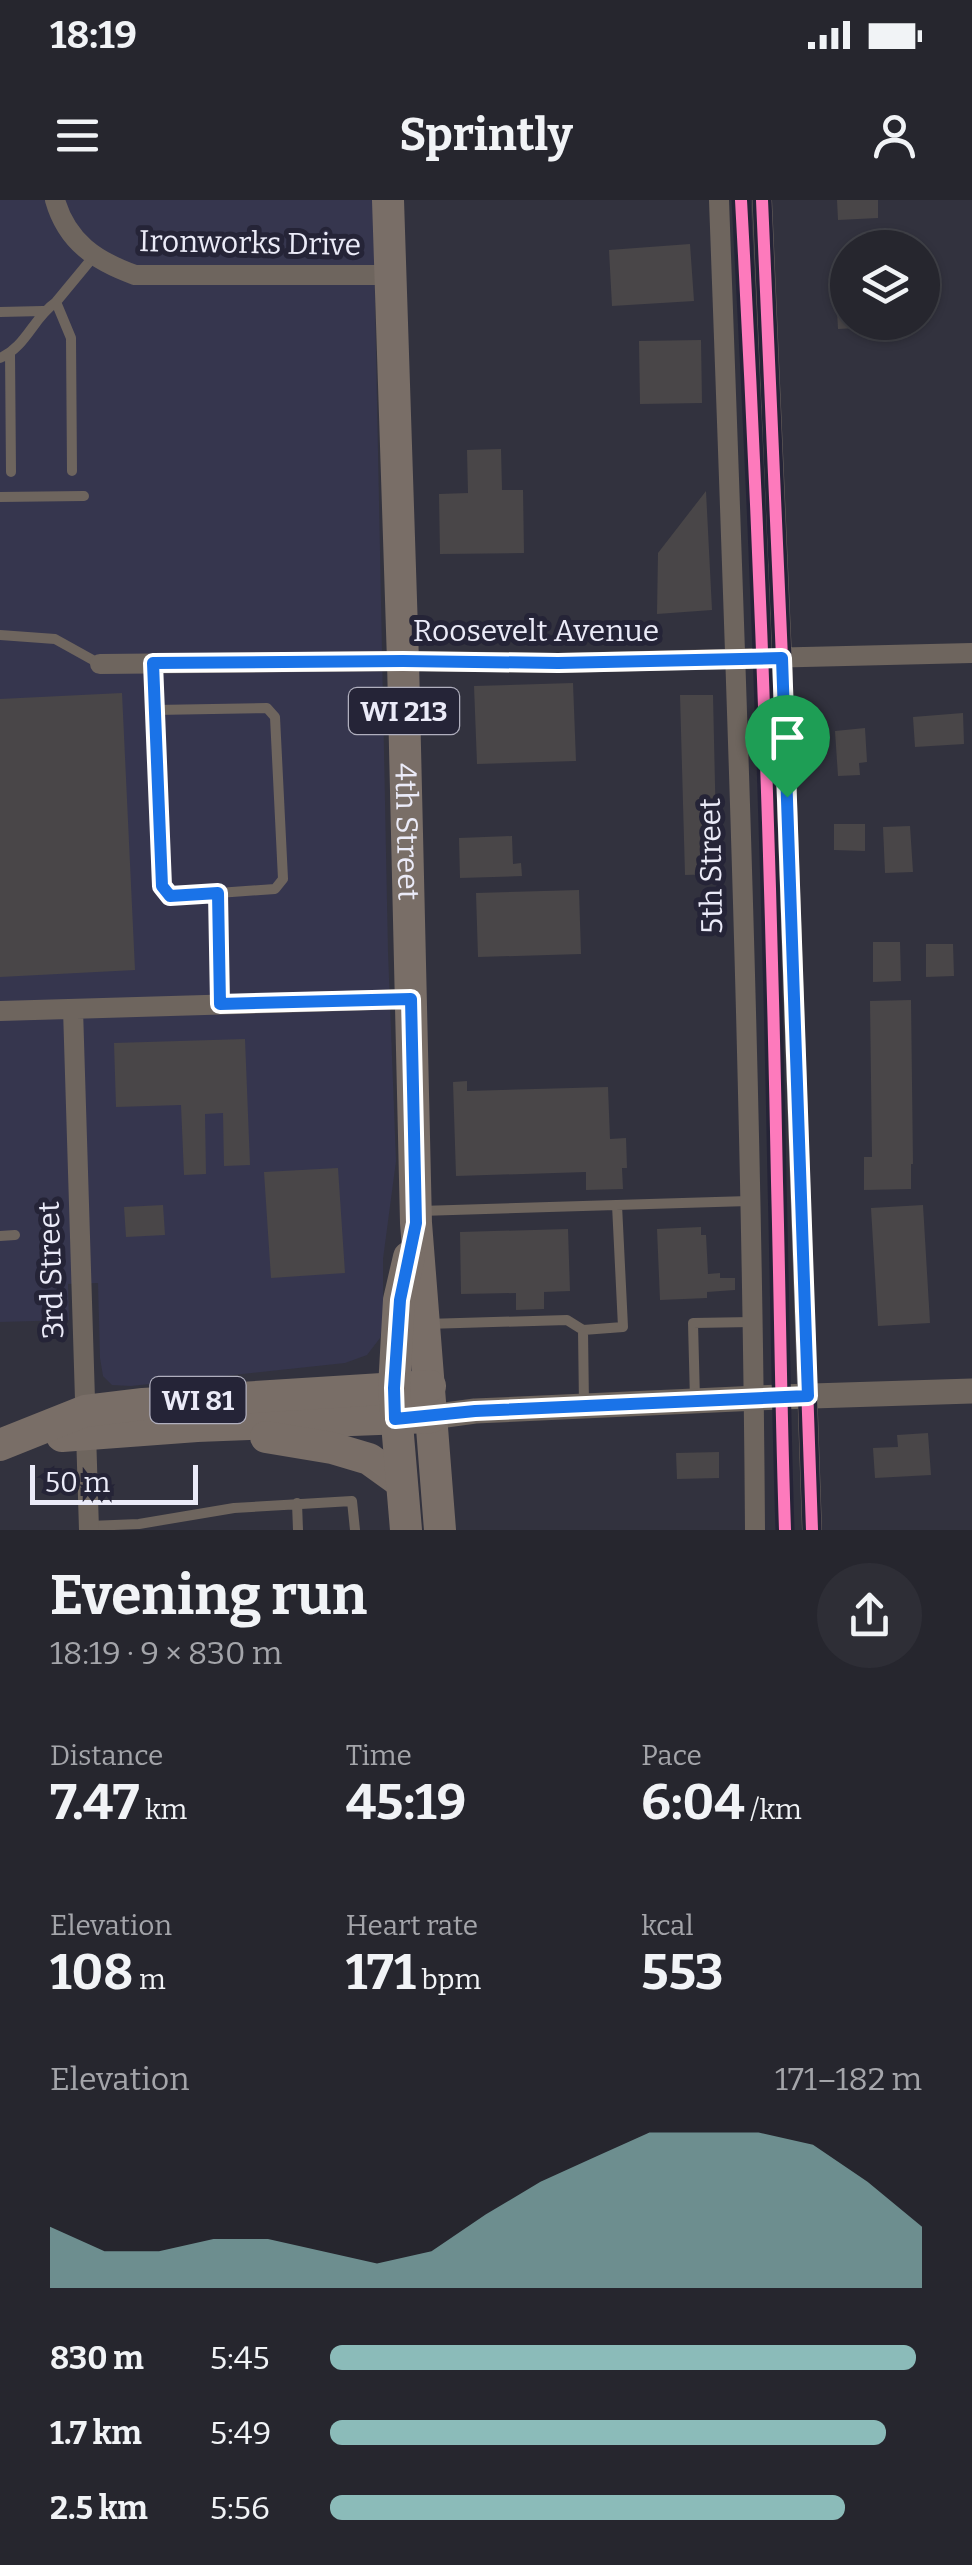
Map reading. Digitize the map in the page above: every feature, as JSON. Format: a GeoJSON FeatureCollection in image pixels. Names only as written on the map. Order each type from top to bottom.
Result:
{"type":"FeatureCollection","features":[{"type":"Feature","properties":{"kind":"main road","name":"4th Street"},"geometry":{"type":"LineString","coordinates":[[388,200],[416,1217],[440,1530]]}},
{"type":"Feature","properties":{"kind":"main road","name":"4th Street"},"geometry":{"type":"LineString","coordinates":[[406,1530],[395,1404],[400,1300],[416,1217]]}},
{"type":"Feature","properties":{"kind":"main road","name":"WI 81"},"geometry":{"type":"LineString","coordinates":[[85,1422],[197,1426],[431,1401]]}},
{"type":"Feature","properties":{"kind":"main road","name":"WI 81"},"geometry":{"type":"LineString","coordinates":[[4,1444],[142,1404],[395,1404]]}},
{"type":"Feature","properties":{"kind":"main road"},"geometry":{"type":"LineString","coordinates":[[197,1426],[374,1460],[401,1482]]}},
{"type":"Feature","properties":{"kind":"street","name":"Ironworks Drive"},"geometry":{"type":"LineString","coordinates":[[55,200],[65,226],[80,244],[106,264],[136,275],[390,274]]}},
{"type":"Feature","properties":{"kind":"street","name":"5th Street"},"geometry":{"type":"LineString","coordinates":[[719,200],[736,659],[755,1530]]}},
{"type":"Feature","properties":{"kind":"street"},"geometry":{"type":"LineString","coordinates":[[762,200],[812,1530]]}},
{"type":"Feature","properties":{"kind":"street","name":"Roosevelt Avenue"},"geometry":{"type":"LineString","coordinates":[[100,664],[558,663],[972,653]]}},
{"type":"Feature","properties":{"kind":"street"},"geometry":{"type":"LineString","coordinates":[[0,1011],[411,999]]}},
{"type":"Feature","properties":{"kind":"street","name":"3rd Street"},"geometry":{"type":"LineString","coordinates":[[74,1009],[89,1528]]}},
{"type":"Feature","properties":{"kind":"street"},"geometry":{"type":"LineString","coordinates":[[431,1401],[475,1411],[972,1391]]}},
{"type":"Feature","properties":{"kind":"lane"},"geometry":{"type":"LineString","coordinates":[[11,472],[4,359],[23,342],[43,310],[56,302],[94,255]]}},
{"type":"Feature","properties":{"kind":"lane"},"geometry":{"type":"LineString","coordinates":[[56,302],[70,338],[72,472]]}},
{"type":"Feature","properties":{"kind":"lane"},"geometry":{"type":"LineString","coordinates":[[0,312],[43,310]]}},
{"type":"Feature","properties":{"kind":"lane"},"geometry":{"type":"LineString","coordinates":[[0,497],[84,496]]}},
{"type":"Feature","properties":{"kind":"lane"},"geometry":{"type":"LineString","coordinates":[[0,635],[55,640],[100,664]]}},
{"type":"Feature","properties":{"kind":"lane"},"geometry":{"type":"LineString","coordinates":[[153,663],[162,886],[170,896],[275,889],[283,879],[275,717],[267,708],[155,710]]}},
{"type":"Feature","properties":{"kind":"lane"},"geometry":{"type":"LineString","coordinates":[[218,893],[220,1004]]}},
{"type":"Feature","properties":{"kind":"lane"},"geometry":{"type":"LineString","coordinates":[[416,1217],[749,1201]]}},
{"type":"Feature","properties":{"kind":"lane"},"geometry":{"type":"LineString","coordinates":[[425,1324],[567,1320],[583,1330],[623,1327],[617,1205]]}},
{"type":"Feature","properties":{"kind":"lane"},"geometry":{"type":"LineString","coordinates":[[0,1236],[15,1235]]}},
{"type":"Feature","properties":{"kind":"lane"},"geometry":{"type":"LineString","coordinates":[[695,1401],[693,1323],[752,1322]]}},
{"type":"Feature","properties":{"kind":"lane"},"geometry":{"type":"LineString","coordinates":[[583,1330],[584,1406]]}},
{"type":"Feature","properties":{"kind":"lane"},"geometry":{"type":"LineString","coordinates":[[89,1528],[234,1508],[352,1501],[355,1530]]}},
{"type":"Feature","properties":{"kind":"lane"},"geometry":{"type":"LineString","coordinates":[[297,1504],[298,1530]]}},
{"type":"Feature","properties":{"kind":"shaded area"},"geometry":{"type":"Polygon","coordinates":[[[0,200],[373,200],[396,1161],[383,1259],[380,1338],[367,1355],[345,1363],[112,1385],[103,1376],[100,1358],[98,1283],[68,1284],[69,1320],[0,1322],[0,200]]]}},
{"type":"Feature","properties":{"kind":"building"},"geometry":{"type":"Polygon","coordinates":[[[837,200],[878,200],[878,218],[838,220],[837,200]]]}},
{"type":"Feature","properties":{"kind":"building"},"geometry":{"type":"Polygon","coordinates":[[[690,244],[694,301],[612,306],[609,250],[690,244]]]}},
{"type":"Feature","properties":{"kind":"building"},"geometry":{"type":"Polygon","coordinates":[[[701,340],[702,403],[640,404],[639,341],[701,340]]]}},
{"type":"Feature","properties":{"kind":"building"},"geometry":{"type":"Polygon","coordinates":[[[501,449],[502,490],[523,490],[524,553],[440,554],[439,494],[468,493],[467,450],[501,449]]]}},
{"type":"Feature","properties":{"kind":"building"},"geometry":{"type":"Polygon","coordinates":[[[706,491],[712,610],[657,614],[658,553],[706,491]]]}},
{"type":"Feature","properties":{"kind":"building"},"geometry":{"type":"Polygon","coordinates":[[[573,683],[576,761],[477,764],[474,686],[573,683]]]}},
{"type":"Feature","properties":{"kind":"building"},"geometry":{"type":"Polygon","coordinates":[[[122,693],[135,970],[0,977],[0,699],[122,693]]]}},
{"type":"Feature","properties":{"kind":"building"},"geometry":{"type":"Polygon","coordinates":[[[680,695],[713,695],[717,874],[685,875],[680,695]]]}},
{"type":"Feature","properties":{"kind":"building"},"geometry":{"type":"Polygon","coordinates":[[[963,713],[964,744],[915,747],[913,717],[963,713]]]}},
{"type":"Feature","properties":{"kind":"building"},"geometry":{"type":"Polygon","coordinates":[[[865,728],[867,762],[859,763],[860,775],[838,776],[835,731],[865,728]]]}},
{"type":"Feature","properties":{"kind":"building"},"geometry":{"type":"Polygon","coordinates":[[[834,824],[865,824],[865,851],[834,850],[834,824]]]}},
{"type":"Feature","properties":{"kind":"building"},"geometry":{"type":"Polygon","coordinates":[[[910,826],[913,872],[885,873],[883,827],[910,826]]]}},
{"type":"Feature","properties":{"kind":"building"},"geometry":{"type":"Polygon","coordinates":[[[512,836],[513,864],[521,863],[522,876],[460,878],[459,838],[512,836]]]}},
{"type":"Feature","properties":{"kind":"building"},"geometry":{"type":"Polygon","coordinates":[[[579,890],[581,954],[478,957],[476,893],[579,890]]]}},
{"type":"Feature","properties":{"kind":"building"},"geometry":{"type":"Polygon","coordinates":[[[873,942],[900,942],[901,981],[873,982],[873,942]]]}},
{"type":"Feature","properties":{"kind":"building"},"geometry":{"type":"Polygon","coordinates":[[[926,944],[953,944],[954,976],[926,977],[926,944]]]}},
{"type":"Feature","properties":{"kind":"building"},"geometry":{"type":"Polygon","coordinates":[[[911,1000],[911,1189],[864,1190],[864,1157],[872,1157],[870,1001],[911,1000]]]}},
{"type":"Feature","properties":{"kind":"building"},"geometry":{"type":"Polygon","coordinates":[[[245,1039],[250,1165],[224,1166],[223,1113],[205,1114],[206,1174],[184,1175],[181,1105],[116,1107],[114,1043],[245,1039]]]}},
{"type":"Feature","properties":{"kind":"building"},"geometry":{"type":"Polygon","coordinates":[[[467,1081],[467,1091],[608,1087],[610,1139],[626,1138],[623,1189],[586,1190],[586,1172],[456,1176],[453,1082],[467,1081]]]}},
{"type":"Feature","properties":{"kind":"building"},"geometry":{"type":"Polygon","coordinates":[[[338,1168],[345,1273],[271,1278],[264,1172],[338,1168]]]}},
{"type":"Feature","properties":{"kind":"building"},"geometry":{"type":"Polygon","coordinates":[[[163,1205],[165,1235],[126,1237],[124,1207],[163,1205]]]}},
{"type":"Feature","properties":{"kind":"building"},"geometry":{"type":"Polygon","coordinates":[[[923,1205],[930,1323],[878,1326],[871,1208],[923,1205]]]}},
{"type":"Feature","properties":{"kind":"building"},"geometry":{"type":"Polygon","coordinates":[[[701,1227],[701,1235],[706,1235],[708,1274],[735,1278],[735,1290],[707,1292],[707,1298],[660,1300],[657,1229],[701,1227]]]}},
{"type":"Feature","properties":{"kind":"building"},"geometry":{"type":"Polygon","coordinates":[[[568,1229],[570,1291],[544,1292],[544,1309],[516,1310],[516,1293],[461,1294],[460,1232],[568,1229]]]}},
{"type":"Feature","properties":{"kind":"building"},"geometry":{"type":"Polygon","coordinates":[[[928,1433],[931,1475],[875,1478],[873,1448],[898,1447],[897,1435],[928,1433]]]}},
{"type":"Feature","properties":{"kind":"building"},"geometry":{"type":"Polygon","coordinates":[[[719,1452],[719,1478],[677,1479],[676,1453],[719,1452]]]}},
{"type":"Feature","properties":{"kind":"cycle path"},"geometry":{"type":"LineString","coordinates":[[741,200],[768,814],[785,1530]]}},
{"type":"Feature","properties":{"kind":"cycle path"},"geometry":{"type":"LineString","coordinates":[[762,200],[812,1530]]}},
{"type":"Feature","properties":{"kind":"route"},"geometry":{"type":"LineString","coordinates":[[782,658],[787,797],[808,1396],[475,1411],[395,1419],[400,1300],[416,1223],[411,999],[220,1004],[218,893],[170,896],[162,886],[153,663],[558,663],[782,658]]}}]}
